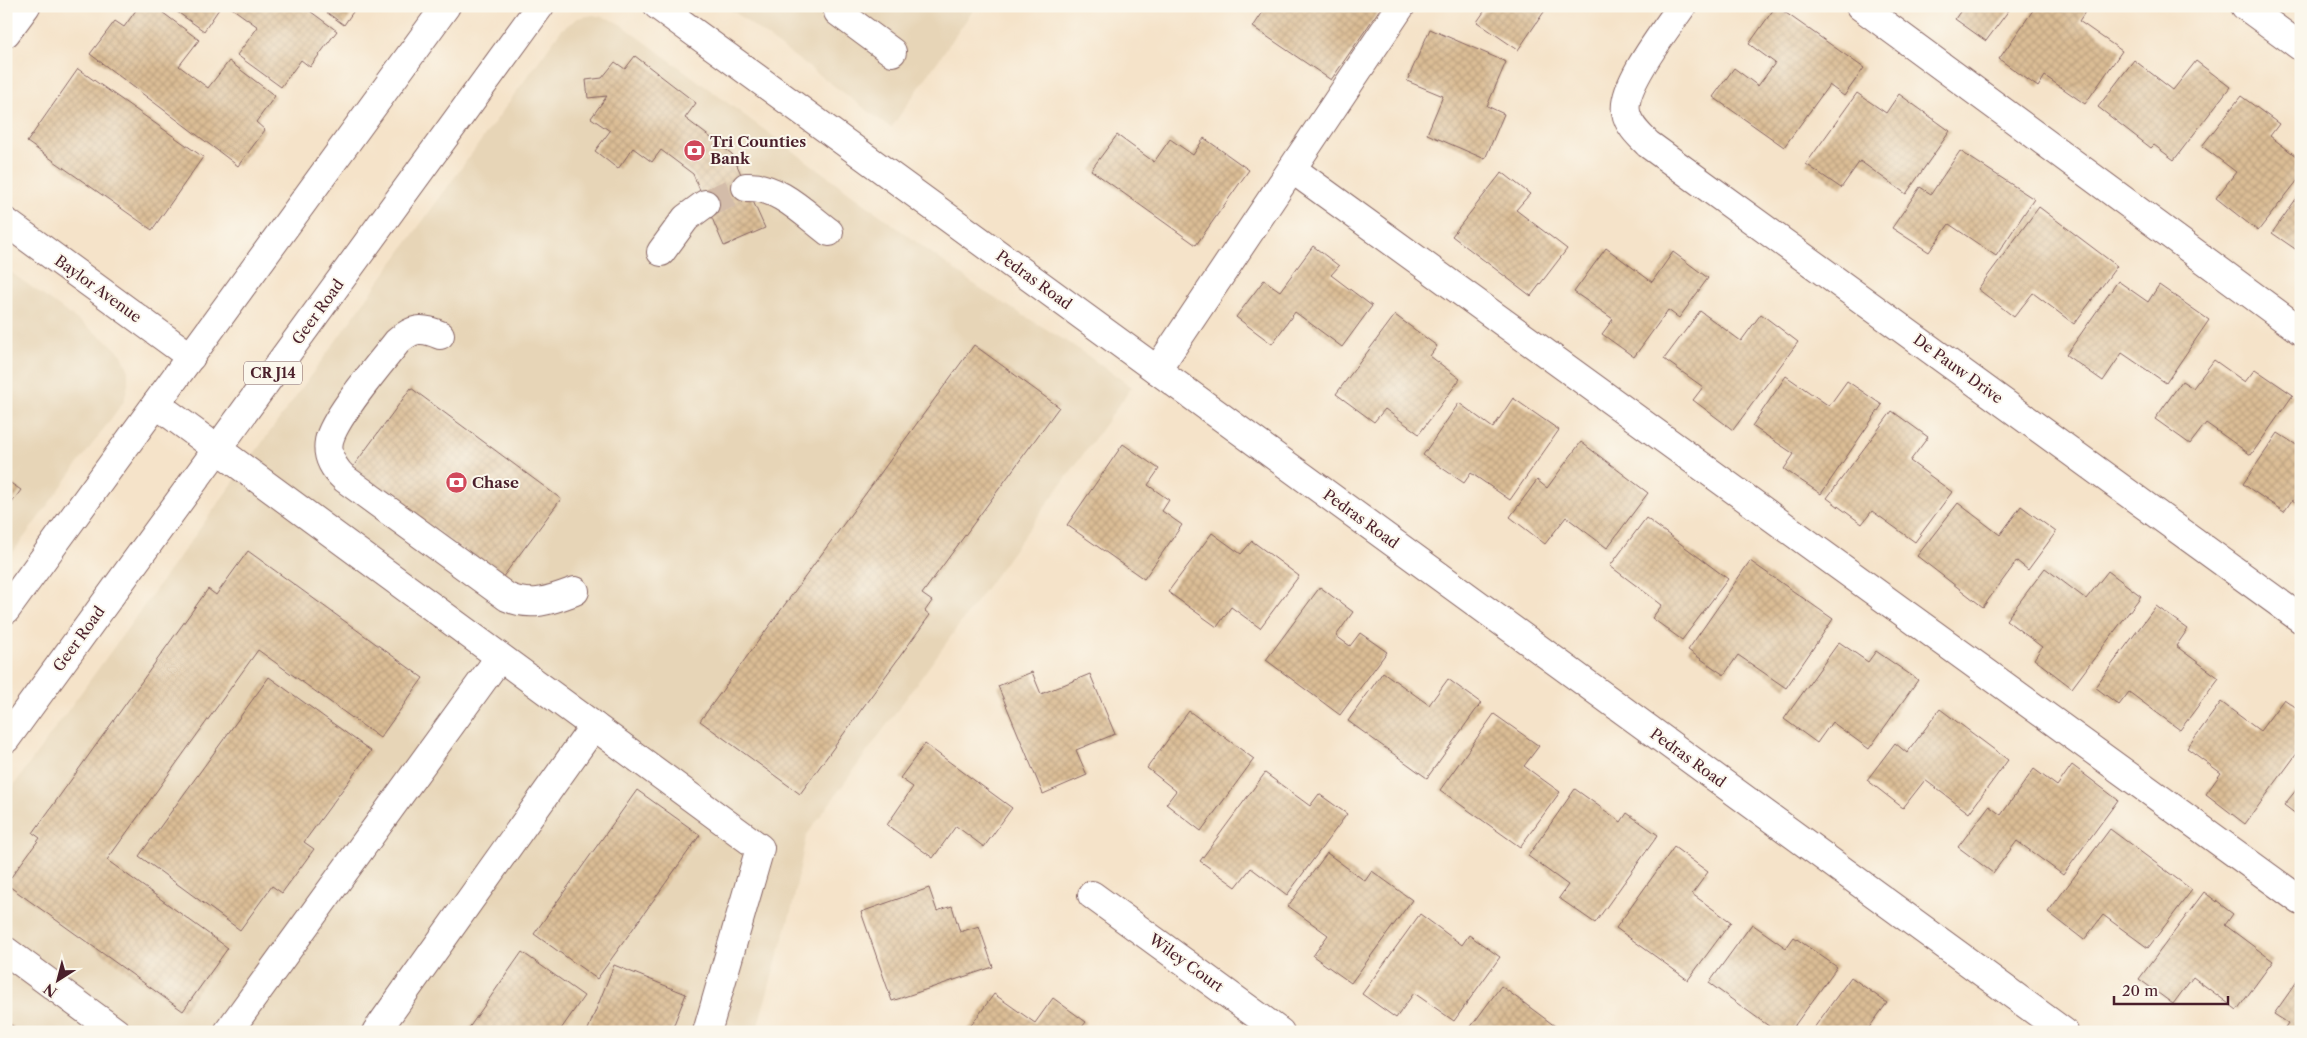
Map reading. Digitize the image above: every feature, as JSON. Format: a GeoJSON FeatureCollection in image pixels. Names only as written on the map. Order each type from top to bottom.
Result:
{"type":"FeatureCollection","features":[{"type":"Feature","properties":{"kind":"street"},"geometry":{"type":"LineString","coordinates":[[6,33],[26,6]]}},
{"type":"Feature","properties":{"kind":"street"},"geometry":{"type":"LineString","coordinates":[[6,610],[446,6]]}},
{"type":"Feature","properties":{"kind":"street","name":"Geer Road"},"geometry":{"type":"LineString","coordinates":[[6,739],[540,6]]}},
{"type":"Feature","properties":{"kind":"street","name":"Pedras Road"},"geometry":{"type":"LineString","coordinates":[[658,6],[2064,1032]]}},
{"type":"Feature","properties":{"kind":"street"},"geometry":{"type":"LineString","coordinates":[[1157,370],[1402,6]]}},
{"type":"Feature","properties":{"kind":"street","name":"De Pauw Drive"},"geometry":{"type":"LineString","coordinates":[[1682,6],[1639,69],[1629,91],[1625,111],[1633,128],[1648,144],[2301,619]]}},
{"type":"Feature","properties":{"kind":"street"},"geometry":{"type":"LineString","coordinates":[[1860,6],[2301,331]]}},
{"type":"Feature","properties":{"kind":"street"},"geometry":{"type":"LineString","coordinates":[[2244,6],[2301,48]]}},
{"type":"Feature","properties":{"kind":"street"},"geometry":{"type":"LineString","coordinates":[[848,9],[897,45]]}},
{"type":"Feature","properties":{"kind":"street"},"geometry":{"type":"LineString","coordinates":[[1292,169],[2301,901]]}},
{"type":"Feature","properties":{"kind":"street"},"geometry":{"type":"LineString","coordinates":[[746,187],[766,188],[778,194],[829,232]]}},
{"type":"Feature","properties":{"kind":"street"},"geometry":{"type":"LineString","coordinates":[[661,252],[686,218],[705,204]]}},
{"type":"Feature","properties":{"kind":"street","name":"Baylor Avenue"},"geometry":{"type":"LineString","coordinates":[[6,222],[191,357]]}},
{"type":"Feature","properties":{"kind":"street"},"geometry":{"type":"LineString","coordinates":[[440,335],[424,329],[418,329],[410,332],[397,342],[334,426],[328,449],[333,466],[345,479],[507,597],[523,603],[532,603],[552,600],[575,591]]}},
{"type":"Feature","properties":{"kind":"street"},"geometry":{"type":"LineString","coordinates":[[156,404],[760,848],[707,1032]]}},
{"type":"Feature","properties":{"kind":"street"},"geometry":{"type":"LineString","coordinates":[[228,1032],[499,658]]}},
{"type":"Feature","properties":{"kind":"street"},"geometry":{"type":"LineString","coordinates":[[376,1032],[594,726]]}},
{"type":"Feature","properties":{"kind":"street","name":"Wiley Court"},"geometry":{"type":"LineString","coordinates":[[1092,895],[1280,1032]]}},
{"type":"Feature","properties":{"kind":"street"},"geometry":{"type":"LineString","coordinates":[[6,951],[116,1032]]}},
{"type":"Feature","properties":{"kind":"shaded area"},"geometry":{"type":"Polygon","coordinates":[[[726,6],[976,6],[891,128],[726,6]]]}},
{"type":"Feature","properties":{"kind":"shaded area"},"geometry":{"type":"Polygon","coordinates":[[[593,15],[610,19],[622,25],[983,291],[1071,344],[1132,387],[806,836],[793,904],[756,1032],[6,1032],[6,796],[562,29],[578,18],[593,15]]]}},
{"type":"Feature","properties":{"kind":"shaded area"},"geometry":{"type":"Polygon","coordinates":[[[6,269],[111,344],[122,355],[128,369],[128,385],[124,401],[6,562],[6,269]]]}},
{"type":"Feature","properties":{"kind":"building"},"geometry":{"type":"Polygon","coordinates":[[[139,6],[154,6],[199,40],[179,66],[208,88],[229,61],[275,96],[256,122],[265,130],[238,166],[90,54],[115,21],[124,27],[139,6]]]}},
{"type":"Feature","properties":{"kind":"building"},"geometry":{"type":"Polygon","coordinates":[[[169,6],[221,6],[204,31],[169,6]]]}},
{"type":"Feature","properties":{"kind":"building"},"geometry":{"type":"Polygon","coordinates":[[[229,6],[303,6],[337,31],[310,67],[301,60],[281,87],[237,55],[258,27],[229,6]]]}},
{"type":"Feature","properties":{"kind":"building"},"geometry":{"type":"Polygon","coordinates":[[[318,6],[357,6],[344,25],[318,6]]]}},
{"type":"Feature","properties":{"kind":"building"},"geometry":{"type":"Polygon","coordinates":[[[1267,6],[1382,6],[1331,80],[1253,27],[1267,6]]]}},
{"type":"Feature","properties":{"kind":"building"},"geometry":{"type":"Polygon","coordinates":[[[1488,6],[1548,6],[1518,50],[1477,22],[1488,6]]]}},
{"type":"Feature","properties":{"kind":"building"},"geometry":{"type":"Polygon","coordinates":[[[1776,6],[1864,68],[1844,96],[1829,85],[1784,147],[1713,97],[1734,68],[1758,86],[1775,63],[1749,44],[1776,6]]]}},
{"type":"Feature","properties":{"kind":"building"},"geometry":{"type":"Polygon","coordinates":[[[1964,6],[2012,6],[1986,41],[1955,19],[1964,6]]]}},
{"type":"Feature","properties":{"kind":"building"},"geometry":{"type":"Polygon","coordinates":[[[2036,6],[2089,6],[2079,21],[2122,51],[2085,104],[2045,76],[2038,87],[1999,59],[2036,6]]]}},
{"type":"Feature","properties":{"kind":"building"},"geometry":{"type":"Polygon","coordinates":[[[1430,29],[1506,62],[1487,106],[1504,114],[1485,159],[1427,134],[1443,96],[1407,81],[1430,29]]]}},
{"type":"Feature","properties":{"kind":"building","name":"Tri Counties Bank"},"geometry":{"type":"Polygon","coordinates":[[[635,56],[696,103],[685,118],[732,154],[765,228],[724,246],[693,174],[661,150],[652,162],[633,148],[618,169],[595,151],[610,131],[591,118],[607,96],[588,98],[586,80],[602,78],[615,62],[625,69],[635,56]]]}},
{"type":"Feature","properties":{"kind":"building"},"geometry":{"type":"Polygon","coordinates":[[[2134,60],[2173,90],[2196,61],[2230,87],[2174,160],[2154,145],[2151,148],[2098,107],[2134,60]]]}},
{"type":"Feature","properties":{"kind":"building"},"geometry":{"type":"Polygon","coordinates":[[[78,69],[203,157],[152,230],[27,142],[78,69]]]}},
{"type":"Feature","properties":{"kind":"building"},"geometry":{"type":"Polygon","coordinates":[[[1857,93],[1886,113],[1899,94],[1950,131],[1906,194],[1860,161],[1841,188],[1806,164],[1857,93]]]}},
{"type":"Feature","properties":{"kind":"building"},"geometry":{"type":"Polygon","coordinates":[[[2241,96],[2279,124],[2270,136],[2301,160],[2301,176],[2258,231],[2216,198],[2236,172],[2202,146],[2241,96]]]}},
{"type":"Feature","properties":{"kind":"building"},"geometry":{"type":"Polygon","coordinates":[[[1117,135],[1154,162],[1170,139],[1193,155],[1204,138],[1249,170],[1196,245],[1091,170],[1117,135]]]}},
{"type":"Feature","properties":{"kind":"building"},"geometry":{"type":"Polygon","coordinates":[[[1960,151],[2034,199],[1996,256],[1949,224],[1929,252],[1892,228],[1920,187],[1931,194],[1960,151]]]}},
{"type":"Feature","properties":{"kind":"building"},"geometry":{"type":"Polygon","coordinates":[[[1502,172],[1530,194],[1516,210],[1567,249],[1531,296],[1452,236],[1502,172]]]}},
{"type":"Feature","properties":{"kind":"building"},"geometry":{"type":"Polygon","coordinates":[[[2301,192],[2301,253],[2272,233],[2301,192]]]}},
{"type":"Feature","properties":{"kind":"building"},"geometry":{"type":"Polygon","coordinates":[[[2039,207],[2117,266],[2074,324],[2033,293],[2014,317],[1978,289],[2039,207]]]}},
{"type":"Feature","properties":{"kind":"building"},"geometry":{"type":"Polygon","coordinates":[[[1313,246],[1339,266],[1331,275],[1372,306],[1342,347],[1295,312],[1272,344],[1236,317],[1264,280],[1280,291],[1313,246]]]}},
{"type":"Feature","properties":{"kind":"building"},"geometry":{"type":"Polygon","coordinates":[[[1606,248],[1652,282],[1673,252],[1708,278],[1679,318],[1668,310],[1634,357],[1602,334],[1613,319],[1574,292],[1606,248]]]}},
{"type":"Feature","properties":{"kind":"building"},"geometry":{"type":"Polygon","coordinates":[[[2118,281],[2148,302],[2159,285],[2209,320],[2166,383],[2122,353],[2103,381],[2066,355],[2118,281]]]}},
{"type":"Feature","properties":{"kind":"building"},"geometry":{"type":"Polygon","coordinates":[[[1700,311],[1741,341],[1761,314],[1798,342],[1733,430],[1693,400],[1703,387],[1664,359],[1700,311]]]}},
{"type":"Feature","properties":{"kind":"building"},"geometry":{"type":"Polygon","coordinates":[[[1395,315],[1437,346],[1430,356],[1460,379],[1419,434],[1385,409],[1374,422],[1336,394],[1395,315]]]}},
{"type":"Feature","properties":{"kind":"building"},"geometry":{"type":"Polygon","coordinates":[[[974,345],[1059,407],[922,594],[932,601],[925,611],[930,615],[800,794],[700,721],[974,345]]]}},
{"type":"Feature","properties":{"kind":"building"},"geometry":{"type":"Polygon","coordinates":[[[2214,360],[2245,382],[2255,369],[2293,395],[2251,455],[2206,423],[2190,444],[2155,419],[2182,381],[2193,388],[2214,360]]]}},
{"type":"Feature","properties":{"kind":"building"},"geometry":{"type":"Polygon","coordinates":[[[1786,376],[1829,406],[1847,381],[1882,405],[1821,494],[1784,469],[1794,454],[1752,426],[1786,376]]]}},
{"type":"Feature","properties":{"kind":"building","name":"Chase"},"geometry":{"type":"Polygon","coordinates":[[[411,388],[561,499],[502,578],[352,468],[411,388]]]}},
{"type":"Feature","properties":{"kind":"building"},"geometry":{"type":"Polygon","coordinates":[[[1513,398],[1559,430],[1510,500],[1471,473],[1464,483],[1423,455],[1459,403],[1493,428],[1513,398]]]}},
{"type":"Feature","properties":{"kind":"building"},"geometry":{"type":"Polygon","coordinates":[[[1892,411],[1928,437],[1910,461],[1952,492],[1915,542],[1872,511],[1862,524],[1827,498],[1892,411]]]}},
{"type":"Feature","properties":{"kind":"building"},"geometry":{"type":"Polygon","coordinates":[[[2278,433],[2301,448],[2301,506],[2292,500],[2284,512],[2243,484],[2278,433]]]}},
{"type":"Feature","properties":{"kind":"building"},"geometry":{"type":"Polygon","coordinates":[[[1581,442],[1648,493],[1607,548],[1566,517],[1545,544],[1510,517],[1537,480],[1547,488],[1581,442]]]}},
{"type":"Feature","properties":{"kind":"building"},"geometry":{"type":"Polygon","coordinates":[[[1123,444],[1159,469],[1148,485],[1169,500],[1162,511],[1182,525],[1144,579],[1067,525],[1123,444]]]}},
{"type":"Feature","properties":{"kind":"building"},"geometry":{"type":"Polygon","coordinates":[[[6,480],[21,490],[6,511],[6,480]]]}},
{"type":"Feature","properties":{"kind":"building"},"geometry":{"type":"Polygon","coordinates":[[[1958,503],[2000,535],[2021,506],[2056,532],[2028,570],[2017,561],[1983,607],[1917,556],[1958,503]]]}},
{"type":"Feature","properties":{"kind":"building"},"geometry":{"type":"Polygon","coordinates":[[[1646,518],[1728,579],[1682,640],[1652,618],[1662,605],[1610,566],[1646,518]]]}},
{"type":"Feature","properties":{"kind":"building"},"geometry":{"type":"Polygon","coordinates":[[[1212,533],[1241,554],[1252,541],[1299,576],[1260,628],[1231,607],[1217,627],[1168,592],[1212,533]]]}},
{"type":"Feature","properties":{"kind":"building"},"geometry":{"type":"Polygon","coordinates":[[[248,551],[423,678],[380,738],[258,650],[107,860],[228,948],[183,1011],[6,884],[40,838],[33,833],[208,589],[216,595],[248,551]]]}},
{"type":"Feature","properties":{"kind":"building"},"geometry":{"type":"Polygon","coordinates":[[[1750,561],[1833,619],[1786,688],[1738,655],[1724,675],[1688,650],[1750,561]]]}},
{"type":"Feature","properties":{"kind":"building"},"geometry":{"type":"Polygon","coordinates":[[[2045,568],[2086,599],[2108,571],[2141,596],[2072,688],[2034,659],[2042,647],[2006,620],[2045,568]]]}},
{"type":"Feature","properties":{"kind":"building"},"geometry":{"type":"Polygon","coordinates":[[[1320,587],[1353,612],[1336,636],[1350,646],[1360,633],[1387,652],[1340,715],[1266,660],[1320,587]]]}},
{"type":"Feature","properties":{"kind":"building"},"geometry":{"type":"Polygon","coordinates":[[[2156,606],[2188,629],[2176,646],[2219,678],[2180,730],[2129,692],[2119,705],[2095,687],[2156,606]]]}},
{"type":"Feature","properties":{"kind":"building"},"geometry":{"type":"Polygon","coordinates":[[[1839,642],[1868,662],[1876,651],[1918,680],[1869,749],[1832,722],[1817,743],[1784,719],[1839,642]]]}},
{"type":"Feature","properties":{"kind":"building"},"geometry":{"type":"Polygon","coordinates":[[[1032,672],[1041,694],[1090,674],[1115,734],[1076,750],[1087,775],[1043,794],[998,686],[1032,672]]]}},
{"type":"Feature","properties":{"kind":"building"},"geometry":{"type":"Polygon","coordinates":[[[1383,672],[1429,705],[1448,679],[1481,703],[1427,778],[1348,721],[1383,672]]]}},
{"type":"Feature","properties":{"kind":"building"},"geometry":{"type":"Polygon","coordinates":[[[269,677],[371,751],[304,842],[314,849],[282,893],[272,886],[240,930],[139,856],[269,677]]]}},
{"type":"Feature","properties":{"kind":"building"},"geometry":{"type":"Polygon","coordinates":[[[2284,699],[2301,711],[2301,748],[2245,824],[2206,794],[2221,773],[2187,748],[2221,702],[2260,731],[2284,699]]]}},
{"type":"Feature","properties":{"kind":"building"},"geometry":{"type":"Polygon","coordinates":[[[1940,709],[2008,760],[1969,813],[1925,780],[1903,808],[1867,780],[1895,743],[1907,753],[1940,709]]]}},
{"type":"Feature","properties":{"kind":"building"},"geometry":{"type":"Polygon","coordinates":[[[1189,711],[1254,759],[1201,831],[1166,804],[1176,791],[1147,768],[1189,711]]]}},
{"type":"Feature","properties":{"kind":"building"},"geometry":{"type":"Polygon","coordinates":[[[1494,714],[1539,746],[1524,766],[1560,792],[1520,847],[1440,790],[1494,714]]]}},
{"type":"Feature","properties":{"kind":"building"},"geometry":{"type":"Polygon","coordinates":[[[925,744],[1012,808],[984,847],[956,826],[933,858],[887,825],[913,787],[900,778],[925,744]]]}},
{"type":"Feature","properties":{"kind":"building"},"geometry":{"type":"Polygon","coordinates":[[[2072,765],[2118,800],[2063,875],[2017,841],[1993,873],[1958,847],[1989,806],[2001,815],[2034,769],[2057,786],[2072,765]]]}},
{"type":"Feature","properties":{"kind":"building"},"geometry":{"type":"Polygon","coordinates":[[[1265,773],[1310,806],[1319,794],[1347,814],[1287,895],[1251,868],[1236,887],[1200,861],[1265,773]]]}},
{"type":"Feature","properties":{"kind":"building"},"geometry":{"type":"Polygon","coordinates":[[[2301,784],[2301,818],[2284,805],[2301,784]]]}},
{"type":"Feature","properties":{"kind":"building"},"geometry":{"type":"Polygon","coordinates":[[[1575,789],[1621,822],[1627,813],[1658,835],[1595,923],[1559,898],[1568,885],[1528,856],[1575,789]]]}},
{"type":"Feature","properties":{"kind":"building"},"geometry":{"type":"Polygon","coordinates":[[[637,790],[700,835],[597,979],[534,934],[637,790]]]}},
{"type":"Feature","properties":{"kind":"building"},"geometry":{"type":"Polygon","coordinates":[[[2110,829],[2192,890],[2148,948],[2103,915],[2084,940],[2048,912],[2110,829]]]}},
{"type":"Feature","properties":{"kind":"building"},"geometry":{"type":"Polygon","coordinates":[[[1674,847],[1708,872],[1692,894],[1731,922],[1688,980],[1616,928],[1674,847]]]}},
{"type":"Feature","properties":{"kind":"building"},"geometry":{"type":"Polygon","coordinates":[[[1327,853],[1365,881],[1372,871],[1412,900],[1351,983],[1313,956],[1328,935],[1288,906],[1327,853]]]}},
{"type":"Feature","properties":{"kind":"building"},"geometry":{"type":"Polygon","coordinates":[[[929,888],[937,911],[952,906],[960,932],[979,926],[993,967],[892,1001],[861,912],[929,888]]]}},
{"type":"Feature","properties":{"kind":"building"},"geometry":{"type":"Polygon","coordinates":[[[2204,892],[2233,914],[2225,925],[2273,961],[2237,1010],[2193,977],[2173,1004],[2139,979],[2204,892]]]}},
{"type":"Feature","properties":{"kind":"building"},"geometry":{"type":"Polygon","coordinates":[[[1420,914],[1462,945],[1469,935],[1500,957],[1454,1021],[1414,993],[1396,1018],[1362,994],[1420,914]]]}},
{"type":"Feature","properties":{"kind":"building"},"geometry":{"type":"Polygon","coordinates":[[[1752,924],[1786,948],[1794,937],[1837,967],[1790,1032],[1777,1032],[1709,983],[1752,924]]]}},
{"type":"Feature","properties":{"kind":"building"},"geometry":{"type":"Polygon","coordinates":[[[522,952],[584,996],[559,1032],[466,1032],[522,952]]]}},
{"type":"Feature","properties":{"kind":"building"},"geometry":{"type":"Polygon","coordinates":[[[614,965],[686,994],[671,1032],[587,1032],[614,965]]]}},
{"type":"Feature","properties":{"kind":"building"},"geometry":{"type":"Polygon","coordinates":[[[1851,977],[1887,1003],[1868,1029],[1872,1032],[1811,1032],[1851,977]]]}},
{"type":"Feature","properties":{"kind":"building"},"geometry":{"type":"Polygon","coordinates":[[[2298,980],[2301,982],[2301,1032],[2282,1032],[2288,1023],[2274,1014],[2298,980]]]}},
{"type":"Feature","properties":{"kind":"building"},"geometry":{"type":"Polygon","coordinates":[[[1501,986],[1563,1032],[1467,1032],[1501,986]]]}},
{"type":"Feature","properties":{"kind":"building"},"geometry":{"type":"Polygon","coordinates":[[[994,994],[1035,1023],[1053,998],[1086,1022],[1078,1032],[966,1032],[994,994]]]}},
{"type":"Feature","properties":{"kind":"building"},"geometry":{"type":"Polygon","coordinates":[[[6,1021],[20,1032],[6,1032],[6,1021]]]}},
{"type":"Feature","properties":{"kind":"tunnel"},"geometry":{"type":"LineString","coordinates":[[705,204],[746,187]]}},
{"type":"Feature","properties":{"kind":"place","name":"Tri Counties Bank"},"geometry":{"type":"Point","coordinates":[694,151]}},
{"type":"Feature","properties":{"kind":"place","name":"Chase"},"geometry":{"type":"Point","coordinates":[456,483]}}]}
